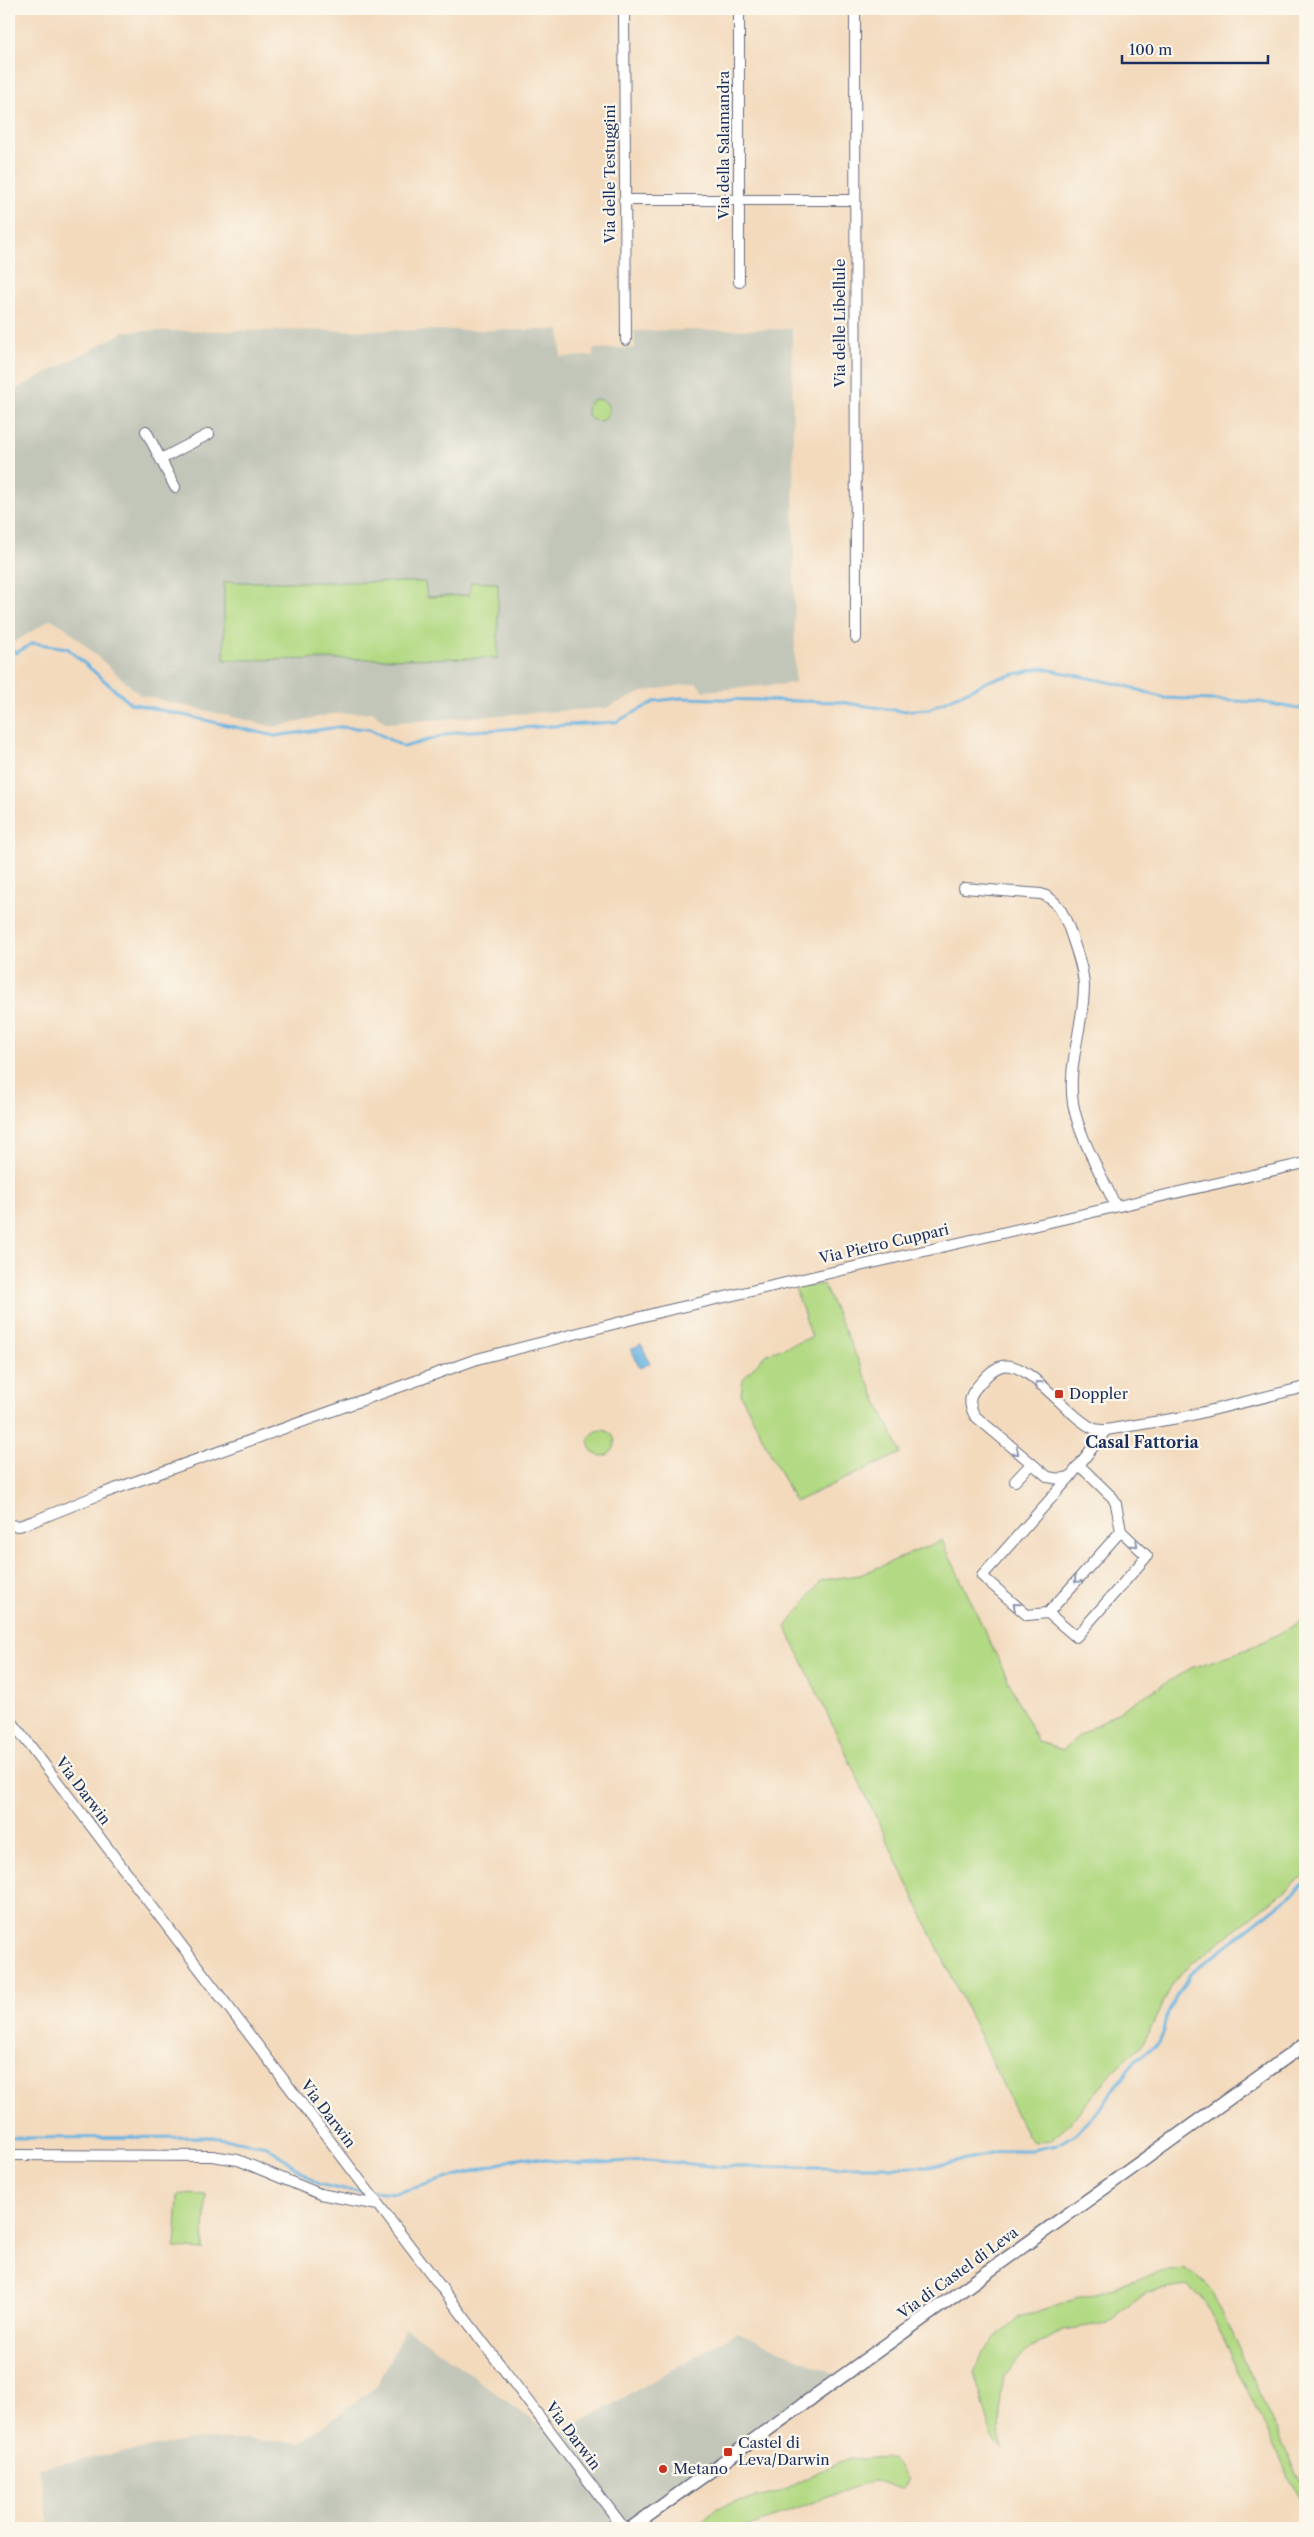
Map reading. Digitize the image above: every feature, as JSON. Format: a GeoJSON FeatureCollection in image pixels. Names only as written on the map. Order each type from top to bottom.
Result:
{"type":"FeatureCollection","features":[{"type":"Feature","properties":{"kind":"street","name":"Via delle Testuggini"},"geometry":{"type":"LineString","coordinates":[[624,9],[626,340]]}},
{"type":"Feature","properties":{"kind":"street","name":"Via della Salamandra"},"geometry":{"type":"LineString","coordinates":[[739,9],[739,282]]}},
{"type":"Feature","properties":{"kind":"street","name":"Via delle Libellule"},"geometry":{"type":"LineString","coordinates":[[856,9],[856,638]]}},
{"type":"Feature","properties":{"kind":"street"},"geometry":{"type":"LineString","coordinates":[[624,200],[855,200]]}},
{"type":"Feature","properties":{"kind":"street"},"geometry":{"type":"LineString","coordinates":[[146,432],[175,487]]}},
{"type":"Feature","properties":{"kind":"street"},"geometry":{"type":"LineString","coordinates":[[161,459],[209,434]]}},
{"type":"Feature","properties":{"kind":"street"},"geometry":{"type":"LineString","coordinates":[[964,888],[1041,894],[1051,898],[1063,915],[1076,948],[1084,984],[1072,1080],[1074,1104],[1082,1132],[1115,1205]]}},
{"type":"Feature","properties":{"kind":"street","name":"Via Pietro Cuppari"},"geometry":{"type":"LineString","coordinates":[[9,1525],[19,1526],[34,1521],[100,1494],[477,1359],[660,1312],[1115,1205],[1305,1163]]}},
{"type":"Feature","properties":{"kind":"street"},"geometry":{"type":"LineString","coordinates":[[1070,1477],[1060,1479],[1048,1477],[982,1423],[971,1408],[970,1400],[974,1391],[998,1367],[1007,1365],[1021,1370],[1095,1429],[1106,1430],[1184,1417],[1305,1387]]}},
{"type":"Feature","properties":{"kind":"street"},"geometry":{"type":"LineString","coordinates":[[1106,1430],[1080,1466],[982,1576],[1027,1615],[1048,1613],[1121,1531]]}},
{"type":"Feature","properties":{"kind":"street"},"geometry":{"type":"LineString","coordinates":[[1015,1481],[1031,1464]]}},
{"type":"Feature","properties":{"kind":"street"},"geometry":{"type":"LineString","coordinates":[[1048,1613],[1076,1637],[1147,1556],[1121,1531],[1115,1500],[1080,1466]]}},
{"type":"Feature","properties":{"kind":"street","name":"Via Darwin"},"geometry":{"type":"LineString","coordinates":[[9,1718],[624,2528]]}},
{"type":"Feature","properties":{"kind":"street","name":"Via di Castel di Leva"},"geometry":{"type":"LineString","coordinates":[[630,2528],[1305,2044]]}},
{"type":"Feature","properties":{"kind":"street"},"geometry":{"type":"LineString","coordinates":[[9,2155],[198,2154],[238,2160],[262,2168],[320,2194],[378,2206]]}},
{"type":"Feature","properties":{"kind":"shaded area"},"geometry":{"type":"Polygon","coordinates":[[[792,329],[795,683],[704,691],[696,683],[646,691],[605,708],[386,723],[373,712],[331,714],[275,727],[140,695],[66,628],[51,619],[15,642],[9,633],[9,393],[121,334],[122,331],[560,330],[561,357],[593,356],[593,349],[635,348],[634,331],[792,329]]]}},
{"type":"Feature","properties":{"kind":"shaded area"},"geometry":{"type":"Polygon","coordinates":[[[406,2327],[555,2437],[738,2332],[840,2377],[631,2528],[50,2528],[38,2468],[196,2439],[301,2442],[377,2386],[406,2327]]]}},
{"type":"Feature","properties":{"kind":"green space"},"geometry":{"type":"Polygon","coordinates":[[[598,399],[606,402],[609,410],[606,418],[598,421],[590,418],[587,410],[590,402],[598,399]]]}},
{"type":"Feature","properties":{"kind":"green space"},"geometry":{"type":"Polygon","coordinates":[[[224,582],[425,582],[427,597],[469,595],[471,582],[498,583],[498,658],[224,660],[224,582]]]}},
{"type":"Feature","properties":{"kind":"green space"},"geometry":{"type":"Polygon","coordinates":[[[823,1284],[901,1453],[795,1502],[741,1395],[743,1379],[765,1355],[812,1337],[795,1288],[823,1284]]]}},
{"type":"Feature","properties":{"kind":"green space"},"geometry":{"type":"Polygon","coordinates":[[[602,1430],[611,1434],[615,1443],[611,1452],[602,1456],[593,1452],[589,1443],[593,1434],[602,1430]]]}},
{"type":"Feature","properties":{"kind":"green space"},"geometry":{"type":"Polygon","coordinates":[[[942,1540],[1037,1741],[1063,1750],[1081,1734],[1191,1668],[1251,1648],[1297,1624],[1305,1617],[1305,1875],[1182,1972],[1172,1985],[1143,2044],[1118,2066],[1072,2121],[1050,2140],[1033,2142],[1027,2136],[786,1627],[822,1580],[860,1575],[942,1540]]]}},
{"type":"Feature","properties":{"kind":"green space"},"geometry":{"type":"Polygon","coordinates":[[[178,2194],[206,2195],[203,2250],[175,2248],[178,2194]]]}},
{"type":"Feature","properties":{"kind":"green space"},"geometry":{"type":"Polygon","coordinates":[[[1184,2269],[1198,2278],[1212,2291],[1305,2492],[1305,2510],[1204,2300],[1187,2286],[1146,2292],[1107,2323],[1064,2330],[1026,2351],[1003,2377],[1000,2430],[1002,2449],[992,2435],[974,2373],[983,2353],[1000,2333],[1019,2317],[1160,2272],[1184,2269]]]}},
{"type":"Feature","properties":{"kind":"green space"},"geometry":{"type":"Polygon","coordinates":[[[885,2457],[894,2461],[908,2480],[904,2489],[872,2481],[758,2523],[736,2528],[695,2528],[717,2507],[778,2493],[839,2461],[885,2457]]]}},
{"type":"Feature","properties":{"kind":"water"},"geometry":{"type":"Polygon","coordinates":[[[641,1344],[650,1363],[640,1368],[631,1349],[641,1344]]]}},
{"type":"Feature","properties":{"kind":"waterway"},"geometry":{"type":"LineString","coordinates":[[9,647],[16,653],[33,643],[67,648],[130,703],[275,736],[339,727],[369,729],[404,747],[456,732],[616,722],[656,701],[680,698],[839,702],[901,711],[929,709],[991,680],[1041,668],[1123,685],[1164,698],[1260,702],[1299,709],[1305,706]]}},
{"type":"Feature","properties":{"kind":"waterway"},"geometry":{"type":"LineString","coordinates":[[373,2191],[396,2193],[523,2157],[580,2164],[648,2160],[721,2167],[928,2167],[1010,2150],[1032,2150],[1057,2145],[1076,2133],[1102,2106],[1136,2059],[1159,2043],[1168,2012],[1189,1975],[1305,1884]]}},
{"type":"Feature","properties":{"kind":"waterway"},"geometry":{"type":"LineString","coordinates":[[9,2138],[212,2137],[267,2146],[318,2184],[344,2190],[364,2191]]}},
{"type":"Feature","properties":{"kind":"place","name":"Doppler"},"geometry":{"type":"Point","coordinates":[1059,1394]}},
{"type":"Feature","properties":{"kind":"place","name":"Castel di Leva/Darwin"},"geometry":{"type":"Point","coordinates":[728,2452]}},
{"type":"Feature","properties":{"kind":"place","name":"Metano"},"geometry":{"type":"Point","coordinates":[663,2469]}},
{"type":"Feature","properties":{"kind":"district","name":"Casal Fattoria"},"geometry":{"type":"Point","coordinates":[1142,1442]}}]}
